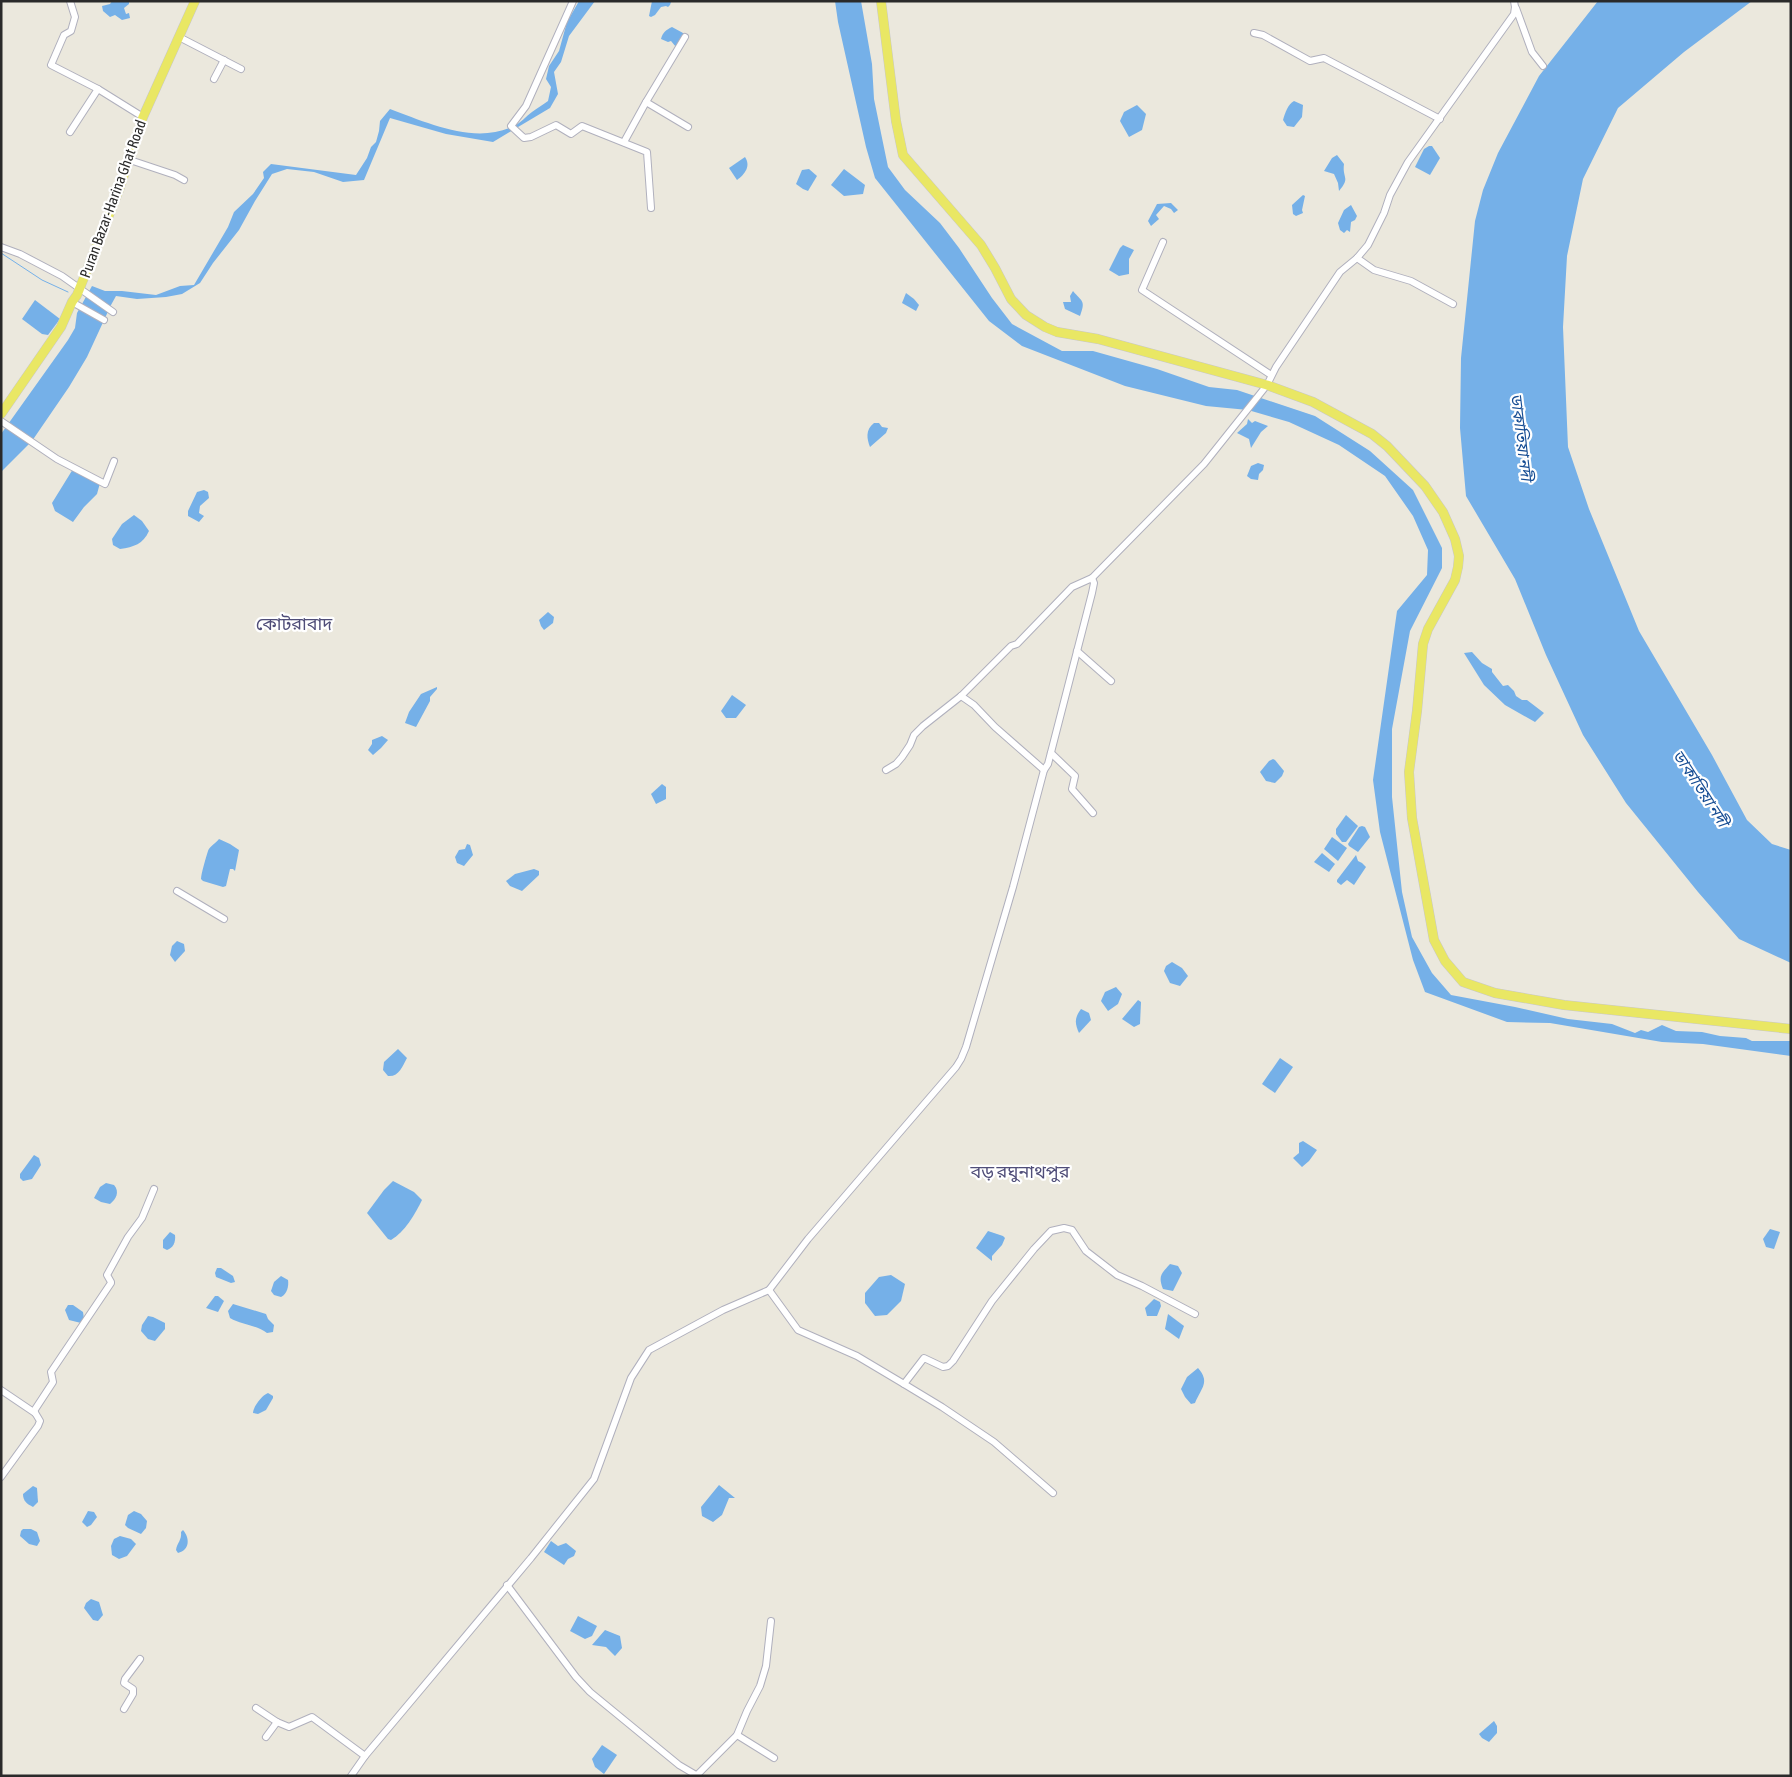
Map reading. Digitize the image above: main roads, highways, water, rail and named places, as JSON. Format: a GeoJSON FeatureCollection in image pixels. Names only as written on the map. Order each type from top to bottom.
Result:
{"type":"FeatureCollection","features":[{"type":"Feature","properties":{"kind":"main road","name":"Puran Bazar-Harina Ghat Road"},"geometry":{"type":"LineString","coordinates":[[1,414],[61,327],[79,289],[130,160],[135,138],[143,117],[195,1]]}},
{"type":"Feature","properties":{"kind":"main road"},"geometry":{"type":"LineString","coordinates":[[881,1],[896,121],[903,155],[981,245],[1018,308],[1036,322],[1057,332],[1098,338],[1267,385],[1313,402],[1372,434],[1387,446],[1425,486],[1443,512],[1455,540],[1459,556],[1455,580],[1428,629],[1423,644],[1418,711],[1409,772],[1412,818],[1434,940],[1445,961],[1463,982],[1495,993],[1564,1005],[1791,1030]]}},
{"type":"Feature","properties":{"kind":"water"},"geometry":{"type":"Polygon","coordinates":[[[112,1],[129,1],[129,4],[124,8],[126,14],[129,13],[130,18],[122,20],[115,15],[110,17],[103,11],[102,6],[110,4],[112,1]]]}},
{"type":"Feature","properties":{"kind":"water"},"geometry":{"type":"Polygon","coordinates":[[[579,1],[595,1],[569,36],[561,62],[554,72],[558,94],[550,108],[493,142],[446,134],[390,118],[364,180],[343,182],[314,172],[287,169],[272,174],[239,230],[200,283],[182,294],[166,297],[137,299],[116,296],[87,357],[69,387],[32,441],[1,472],[1,434],[68,340],[75,328],[77,313],[92,286],[105,291],[156,295],[180,286],[194,285],[228,227],[234,212],[253,194],[264,178],[263,172],[271,164],[356,175],[367,158],[371,147],[376,142],[380,121],[390,109],[436,126],[468,133],[499,131],[517,125],[548,101],[551,87],[546,79],[549,66],[559,51],[567,22],[579,1]]]}},
{"type":"Feature","properties":{"kind":"water"},"geometry":{"type":"Polygon","coordinates":[[[652,1],[671,2],[668,7],[661,7],[651,17],[649,16],[652,1]]]}},
{"type":"Feature","properties":{"kind":"water"},"geometry":{"type":"Polygon","coordinates":[[[835,1],[861,1],[872,64],[874,99],[888,167],[905,190],[940,223],[1012,324],[1062,351],[1093,351],[1157,369],[1209,387],[1237,390],[1315,416],[1370,451],[1413,490],[1442,548],[1442,568],[1410,631],[1392,729],[1392,797],[1402,892],[1412,937],[1432,973],[1451,995],[1568,1019],[1612,1024],[1635,1033],[1641,1030],[1648,1032],[1662,1025],[1676,1031],[1702,1032],[1720,1036],[1746,1038],[1752,1041],[1791,1041],[1791,1056],[1703,1044],[1662,1042],[1550,1023],[1507,1022],[1425,992],[1413,960],[1380,832],[1373,780],[1397,611],[1427,575],[1428,550],[1413,516],[1385,476],[1339,445],[1289,422],[1248,410],[1206,406],[1125,386],[1022,346],[989,321],[875,178],[866,147],[835,1]]]}},
{"type":"Feature","properties":{"kind":"water","name":"ডাকাতিয়া নদী"},"geometry":{"type":"Polygon","coordinates":[[[1598,1],[1752,1],[1684,52],[1618,108],[1583,179],[1567,256],[1563,327],[1568,447],[1589,509],[1639,631],[1712,755],[1747,820],[1772,844],[1791,850],[1791,963],[1739,939],[1626,803],[1583,735],[1546,655],[1515,579],[1466,496],[1460,428],[1461,358],[1475,221],[1483,190],[1498,153],[1539,76],[1598,1]]]}},
{"type":"Feature","properties":{"kind":"water"},"geometry":{"type":"Polygon","coordinates":[[[672,27],[683,33],[683,38],[676,47],[671,41],[668,42],[661,39],[665,32],[672,27]]]}},
{"type":"Feature","properties":{"kind":"water"},"geometry":{"type":"Polygon","coordinates":[[[1294,101],[1303,105],[1302,117],[1294,127],[1287,126],[1283,120],[1288,106],[1294,101]]]}},
{"type":"Feature","properties":{"kind":"water"},"geometry":{"type":"Polygon","coordinates":[[[1137,105],[1146,114],[1142,130],[1129,137],[1120,121],[1124,112],[1137,105]]]}},
{"type":"Feature","properties":{"kind":"water"},"geometry":{"type":"Polygon","coordinates":[[[1432,146],[1440,158],[1430,175],[1415,167],[1424,149],[1432,146]]]}},
{"type":"Feature","properties":{"kind":"water"},"geometry":{"type":"Polygon","coordinates":[[[1337,155],[1344,164],[1345,178],[1345,183],[1339,191],[1334,174],[1324,171],[1332,158],[1337,155]]]}},
{"type":"Feature","properties":{"kind":"water"},"geometry":{"type":"Polygon","coordinates":[[[745,157],[747,160],[746,170],[737,180],[729,168],[745,157]]]}},
{"type":"Feature","properties":{"kind":"water"},"geometry":{"type":"Polygon","coordinates":[[[809,169],[817,176],[808,191],[796,184],[802,170],[809,169]]]}},
{"type":"Feature","properties":{"kind":"water"},"geometry":{"type":"Polygon","coordinates":[[[844,169],[865,185],[863,194],[844,196],[831,185],[844,169]]]}},
{"type":"Feature","properties":{"kind":"water"},"geometry":{"type":"Polygon","coordinates":[[[1303,195],[1305,196],[1303,213],[1296,216],[1293,214],[1292,205],[1303,195]]]}},
{"type":"Feature","properties":{"kind":"water"},"geometry":{"type":"Polygon","coordinates":[[[1171,203],[1178,210],[1174,213],[1171,209],[1164,206],[1156,215],[1159,219],[1151,226],[1148,221],[1157,204],[1171,203]]]}},
{"type":"Feature","properties":{"kind":"water"},"geometry":{"type":"Polygon","coordinates":[[[1351,205],[1357,216],[1351,222],[1350,232],[1347,230],[1344,233],[1340,230],[1338,223],[1344,210],[1351,205]]]}},
{"type":"Feature","properties":{"kind":"water"},"geometry":{"type":"Polygon","coordinates":[[[1123,245],[1134,250],[1129,259],[1129,274],[1119,276],[1109,270],[1123,245]]]}},
{"type":"Feature","properties":{"kind":"water"},"geometry":{"type":"Polygon","coordinates":[[[1073,291],[1083,304],[1080,316],[1065,309],[1063,302],[1071,302],[1070,296],[1073,291]]]}},
{"type":"Feature","properties":{"kind":"water"},"geometry":{"type":"Polygon","coordinates":[[[906,293],[919,305],[916,311],[902,303],[906,293]]]}},
{"type":"Feature","properties":{"kind":"water"},"geometry":{"type":"Polygon","coordinates":[[[35,300],[60,319],[48,335],[42,334],[22,319],[35,300]]]}},
{"type":"Feature","properties":{"kind":"water"},"geometry":{"type":"Polygon","coordinates":[[[1248,419],[1252,423],[1255,421],[1268,426],[1261,432],[1251,448],[1249,439],[1237,433],[1247,424],[1248,419]]]}},
{"type":"Feature","properties":{"kind":"water"},"geometry":{"type":"Polygon","coordinates":[[[874,423],[879,423],[882,427],[888,428],[886,433],[870,447],[868,432],[874,423]]]}},
{"type":"Feature","properties":{"kind":"water"},"geometry":{"type":"Polygon","coordinates":[[[1258,463],[1264,465],[1263,470],[1259,474],[1258,480],[1251,479],[1247,476],[1251,466],[1258,463]]]}},
{"type":"Feature","properties":{"kind":"water"},"geometry":{"type":"Polygon","coordinates":[[[73,469],[100,483],[97,494],[73,522],[55,511],[52,503],[73,469]]]}},
{"type":"Feature","properties":{"kind":"water"},"geometry":{"type":"Polygon","coordinates":[[[204,490],[208,492],[209,498],[200,506],[199,513],[204,516],[199,522],[188,516],[188,511],[197,492],[204,490]]]}},
{"type":"Feature","properties":{"kind":"water"},"geometry":{"type":"Polygon","coordinates":[[[134,515],[142,521],[149,531],[138,544],[120,549],[113,545],[112,539],[122,524],[134,515]]]}},
{"type":"Feature","properties":{"kind":"water"},"geometry":{"type":"Polygon","coordinates":[[[548,612],[554,617],[553,623],[544,630],[539,620],[548,612]]]}},
{"type":"Feature","properties":{"kind":"water"},"geometry":{"type":"Polygon","coordinates":[[[1472,652],[1482,663],[1492,669],[1492,672],[1503,686],[1508,685],[1516,696],[1522,700],[1527,700],[1544,713],[1535,722],[1505,705],[1484,685],[1464,653],[1472,652]]]}},
{"type":"Feature","properties":{"kind":"water"},"geometry":{"type":"Polygon","coordinates":[[[437,687],[430,697],[430,701],[416,727],[405,723],[409,712],[421,694],[437,687]]]}},
{"type":"Feature","properties":{"kind":"water"},"geometry":{"type":"Polygon","coordinates":[[[732,695],[746,705],[736,718],[726,718],[721,711],[732,695]]]}},
{"type":"Feature","properties":{"kind":"water"},"geometry":{"type":"Polygon","coordinates":[[[382,736],[388,740],[373,755],[368,750],[372,740],[382,736]]]}},
{"type":"Feature","properties":{"kind":"water"},"geometry":{"type":"Polygon","coordinates":[[[1273,759],[1284,771],[1275,783],[1266,781],[1260,772],[1273,759]]]}},
{"type":"Feature","properties":{"kind":"water"},"geometry":{"type":"Polygon","coordinates":[[[662,784],[666,787],[666,799],[656,804],[651,794],[662,784]]]}},
{"type":"Feature","properties":{"kind":"water"},"geometry":{"type":"Polygon","coordinates":[[[1346,815],[1358,826],[1346,842],[1342,842],[1336,834],[1336,829],[1346,815]]]}},
{"type":"Feature","properties":{"kind":"water"},"geometry":{"type":"Polygon","coordinates":[[[1359,827],[1365,827],[1370,837],[1358,852],[1348,844],[1359,827]]]}},
{"type":"Feature","properties":{"kind":"water"},"geometry":{"type":"Polygon","coordinates":[[[1332,837],[1347,848],[1338,861],[1324,849],[1332,837]]]}},
{"type":"Feature","properties":{"kind":"water"},"geometry":{"type":"Polygon","coordinates":[[[219,839],[239,850],[235,871],[230,869],[226,886],[223,887],[201,879],[209,850],[219,839]]]}},
{"type":"Feature","properties":{"kind":"water"},"geometry":{"type":"Polygon","coordinates":[[[467,844],[470,845],[473,855],[464,866],[457,863],[455,857],[459,850],[465,849],[467,844]]]}},
{"type":"Feature","properties":{"kind":"water"},"geometry":{"type":"Polygon","coordinates":[[[1322,853],[1335,864],[1329,872],[1314,862],[1322,853]]]}},
{"type":"Feature","properties":{"kind":"water"},"geometry":{"type":"Polygon","coordinates":[[[1356,855],[1358,861],[1366,867],[1354,885],[1347,880],[1341,885],[1337,880],[1356,855]]]}},
{"type":"Feature","properties":{"kind":"water"},"geometry":{"type":"Polygon","coordinates":[[[534,869],[539,871],[539,875],[522,891],[510,886],[506,881],[515,874],[534,869]]]}},
{"type":"Feature","properties":{"kind":"water"},"geometry":{"type":"Polygon","coordinates":[[[177,941],[184,944],[185,951],[175,962],[170,955],[172,946],[177,941]]]}},
{"type":"Feature","properties":{"kind":"water"},"geometry":{"type":"Polygon","coordinates":[[[1172,962],[1182,968],[1188,976],[1180,986],[1170,983],[1164,971],[1166,966],[1172,962]]]}},
{"type":"Feature","properties":{"kind":"water"},"geometry":{"type":"Polygon","coordinates":[[[1116,987],[1122,994],[1118,1004],[1108,1011],[1101,1001],[1105,992],[1116,987]]]}},
{"type":"Feature","properties":{"kind":"water"},"geometry":{"type":"Polygon","coordinates":[[[1138,1000],[1141,1002],[1140,1024],[1134,1027],[1122,1019],[1138,1000]]]}},
{"type":"Feature","properties":{"kind":"water"},"geometry":{"type":"Polygon","coordinates":[[[1081,1009],[1089,1013],[1091,1020],[1079,1033],[1076,1021],[1081,1009]]]}},
{"type":"Feature","properties":{"kind":"water"},"geometry":{"type":"Polygon","coordinates":[[[398,1049],[407,1058],[398,1073],[388,1076],[383,1070],[384,1062],[398,1049]]]}},
{"type":"Feature","properties":{"kind":"water"},"geometry":{"type":"Polygon","coordinates":[[[1280,1058],[1293,1067],[1275,1093],[1262,1084],[1280,1058]]]}},
{"type":"Feature","properties":{"kind":"water"},"geometry":{"type":"Polygon","coordinates":[[[1303,1141],[1317,1150],[1302,1167],[1293,1158],[1299,1153],[1299,1143],[1303,1141]]]}},
{"type":"Feature","properties":{"kind":"water"},"geometry":{"type":"Polygon","coordinates":[[[34,1155],[39,1158],[41,1165],[32,1179],[23,1181],[20,1178],[20,1174],[34,1155]]]}},
{"type":"Feature","properties":{"kind":"water"},"geometry":{"type":"Polygon","coordinates":[[[393,1181],[414,1192],[422,1200],[405,1228],[391,1240],[388,1239],[367,1213],[393,1181]]]}},
{"type":"Feature","properties":{"kind":"water"},"geometry":{"type":"Polygon","coordinates":[[[106,1183],[114,1185],[117,1190],[115,1198],[110,1204],[94,1198],[100,1187],[106,1183]]]}},
{"type":"Feature","properties":{"kind":"water"},"geometry":{"type":"Polygon","coordinates":[[[1770,1229],[1780,1232],[1774,1249],[1766,1247],[1763,1239],[1770,1229]]]}},
{"type":"Feature","properties":{"kind":"water"},"geometry":{"type":"Polygon","coordinates":[[[988,1231],[1005,1238],[1002,1245],[992,1256],[992,1261],[976,1248],[988,1231]]]}},
{"type":"Feature","properties":{"kind":"water"},"geometry":{"type":"Polygon","coordinates":[[[170,1232],[175,1235],[175,1240],[174,1244],[167,1250],[163,1248],[163,1240],[170,1232]]]}},
{"type":"Feature","properties":{"kind":"water"},"geometry":{"type":"Polygon","coordinates":[[[1170,1264],[1178,1266],[1182,1273],[1173,1291],[1163,1289],[1161,1281],[1163,1273],[1170,1264]]]}},
{"type":"Feature","properties":{"kind":"water"},"geometry":{"type":"Polygon","coordinates":[[[217,1268],[221,1268],[233,1276],[235,1282],[231,1283],[216,1277],[217,1268]]]}},
{"type":"Feature","properties":{"kind":"water"},"geometry":{"type":"Polygon","coordinates":[[[891,1275],[905,1284],[901,1301],[887,1315],[875,1316],[865,1303],[865,1293],[879,1277],[891,1275]]]}},
{"type":"Feature","properties":{"kind":"water"},"geometry":{"type":"Polygon","coordinates":[[[281,1276],[288,1280],[288,1287],[281,1297],[274,1295],[271,1291],[274,1282],[281,1276]]]}},
{"type":"Feature","properties":{"kind":"water"},"geometry":{"type":"Polygon","coordinates":[[[215,1296],[224,1301],[218,1312],[206,1308],[215,1296]]]}},
{"type":"Feature","properties":{"kind":"water"},"geometry":{"type":"Polygon","coordinates":[[[1154,1299],[1160,1302],[1161,1306],[1157,1316],[1147,1316],[1145,1308],[1154,1299]]]}},
{"type":"Feature","properties":{"kind":"water"},"geometry":{"type":"Polygon","coordinates":[[[233,1304],[266,1314],[274,1325],[273,1332],[267,1333],[259,1328],[230,1318],[228,1311],[233,1304]]]}},
{"type":"Feature","properties":{"kind":"water"},"geometry":{"type":"Polygon","coordinates":[[[68,1305],[73,1305],[83,1312],[84,1319],[81,1323],[69,1320],[65,1310],[68,1305]]]}},
{"type":"Feature","properties":{"kind":"water"},"geometry":{"type":"Polygon","coordinates":[[[1168,1314],[1184,1326],[1179,1339],[1165,1329],[1168,1314]]]}},
{"type":"Feature","properties":{"kind":"water"},"geometry":{"type":"Polygon","coordinates":[[[148,1316],[165,1323],[165,1329],[155,1341],[148,1339],[141,1331],[142,1325],[148,1316]]]}},
{"type":"Feature","properties":{"kind":"water"},"geometry":{"type":"Polygon","coordinates":[[[1198,1368],[1204,1377],[1204,1385],[1195,1403],[1191,1404],[1181,1389],[1187,1377],[1198,1368]]]}},
{"type":"Feature","properties":{"kind":"water"},"geometry":{"type":"Polygon","coordinates":[[[268,1393],[273,1398],[266,1410],[258,1414],[253,1413],[258,1402],[268,1393]]]}},
{"type":"Feature","properties":{"kind":"water"},"geometry":{"type":"Polygon","coordinates":[[[719,1485],[735,1498],[729,1498],[722,1515],[713,1522],[702,1516],[701,1507],[719,1485]]]}},
{"type":"Feature","properties":{"kind":"water"},"geometry":{"type":"Polygon","coordinates":[[[33,1486],[37,1488],[38,1502],[33,1507],[26,1502],[23,1494],[33,1486]]]}},
{"type":"Feature","properties":{"kind":"water"},"geometry":{"type":"Polygon","coordinates":[[[88,1511],[94,1512],[97,1517],[87,1527],[82,1522],[88,1511]]]}},
{"type":"Feature","properties":{"kind":"water"},"geometry":{"type":"Polygon","coordinates":[[[134,1511],[141,1514],[147,1521],[146,1528],[141,1534],[125,1525],[128,1515],[134,1511]]]}},
{"type":"Feature","properties":{"kind":"water"},"geometry":{"type":"Polygon","coordinates":[[[23,1529],[31,1529],[37,1532],[40,1541],[37,1546],[29,1544],[20,1536],[23,1529]]]}},
{"type":"Feature","properties":{"kind":"water"},"geometry":{"type":"Polygon","coordinates":[[[183,1530],[188,1543],[185,1549],[178,1553],[176,1550],[183,1530]]]}},
{"type":"Feature","properties":{"kind":"water"},"geometry":{"type":"Polygon","coordinates":[[[120,1536],[131,1539],[136,1544],[127,1556],[119,1559],[112,1555],[111,1546],[114,1539],[120,1536]]]}},
{"type":"Feature","properties":{"kind":"water"},"geometry":{"type":"Polygon","coordinates":[[[551,1541],[558,1546],[566,1543],[576,1551],[574,1556],[568,1559],[564,1565],[544,1552],[551,1541]]]}},
{"type":"Feature","properties":{"kind":"water"},"geometry":{"type":"Polygon","coordinates":[[[91,1599],[99,1602],[103,1615],[98,1621],[93,1620],[84,1608],[91,1599]]]}},
{"type":"Feature","properties":{"kind":"water"},"geometry":{"type":"Polygon","coordinates":[[[578,1616],[597,1626],[592,1636],[585,1639],[570,1631],[578,1616]]]}},
{"type":"Feature","properties":{"kind":"water"},"geometry":{"type":"Polygon","coordinates":[[[605,1630],[620,1636],[622,1648],[615,1656],[606,1647],[592,1645],[605,1630]]]}},
{"type":"Feature","properties":{"kind":"water"},"geometry":{"type":"Polygon","coordinates":[[[1494,1721],[1497,1726],[1497,1733],[1489,1742],[1479,1734],[1494,1721]]]}},
{"type":"Feature","properties":{"kind":"water"},"geometry":{"type":"Polygon","coordinates":[[[602,1745],[617,1755],[604,1774],[595,1767],[592,1759],[602,1745]]]}},
{"type":"Feature","properties":{"kind":"waterway"},"geometry":{"type":"LineString","coordinates":[[1,253],[42,280],[68,292]]}},
{"type":"Feature","properties":{"kind":"district","name":"কোটরাবাদ"},"geometry":{"type":"Point","coordinates":[294,624]}},
{"type":"Feature","properties":{"kind":"district","name":"বড় রঘুনাথপুর"},"geometry":{"type":"Point","coordinates":[1020,1172]}}]}
